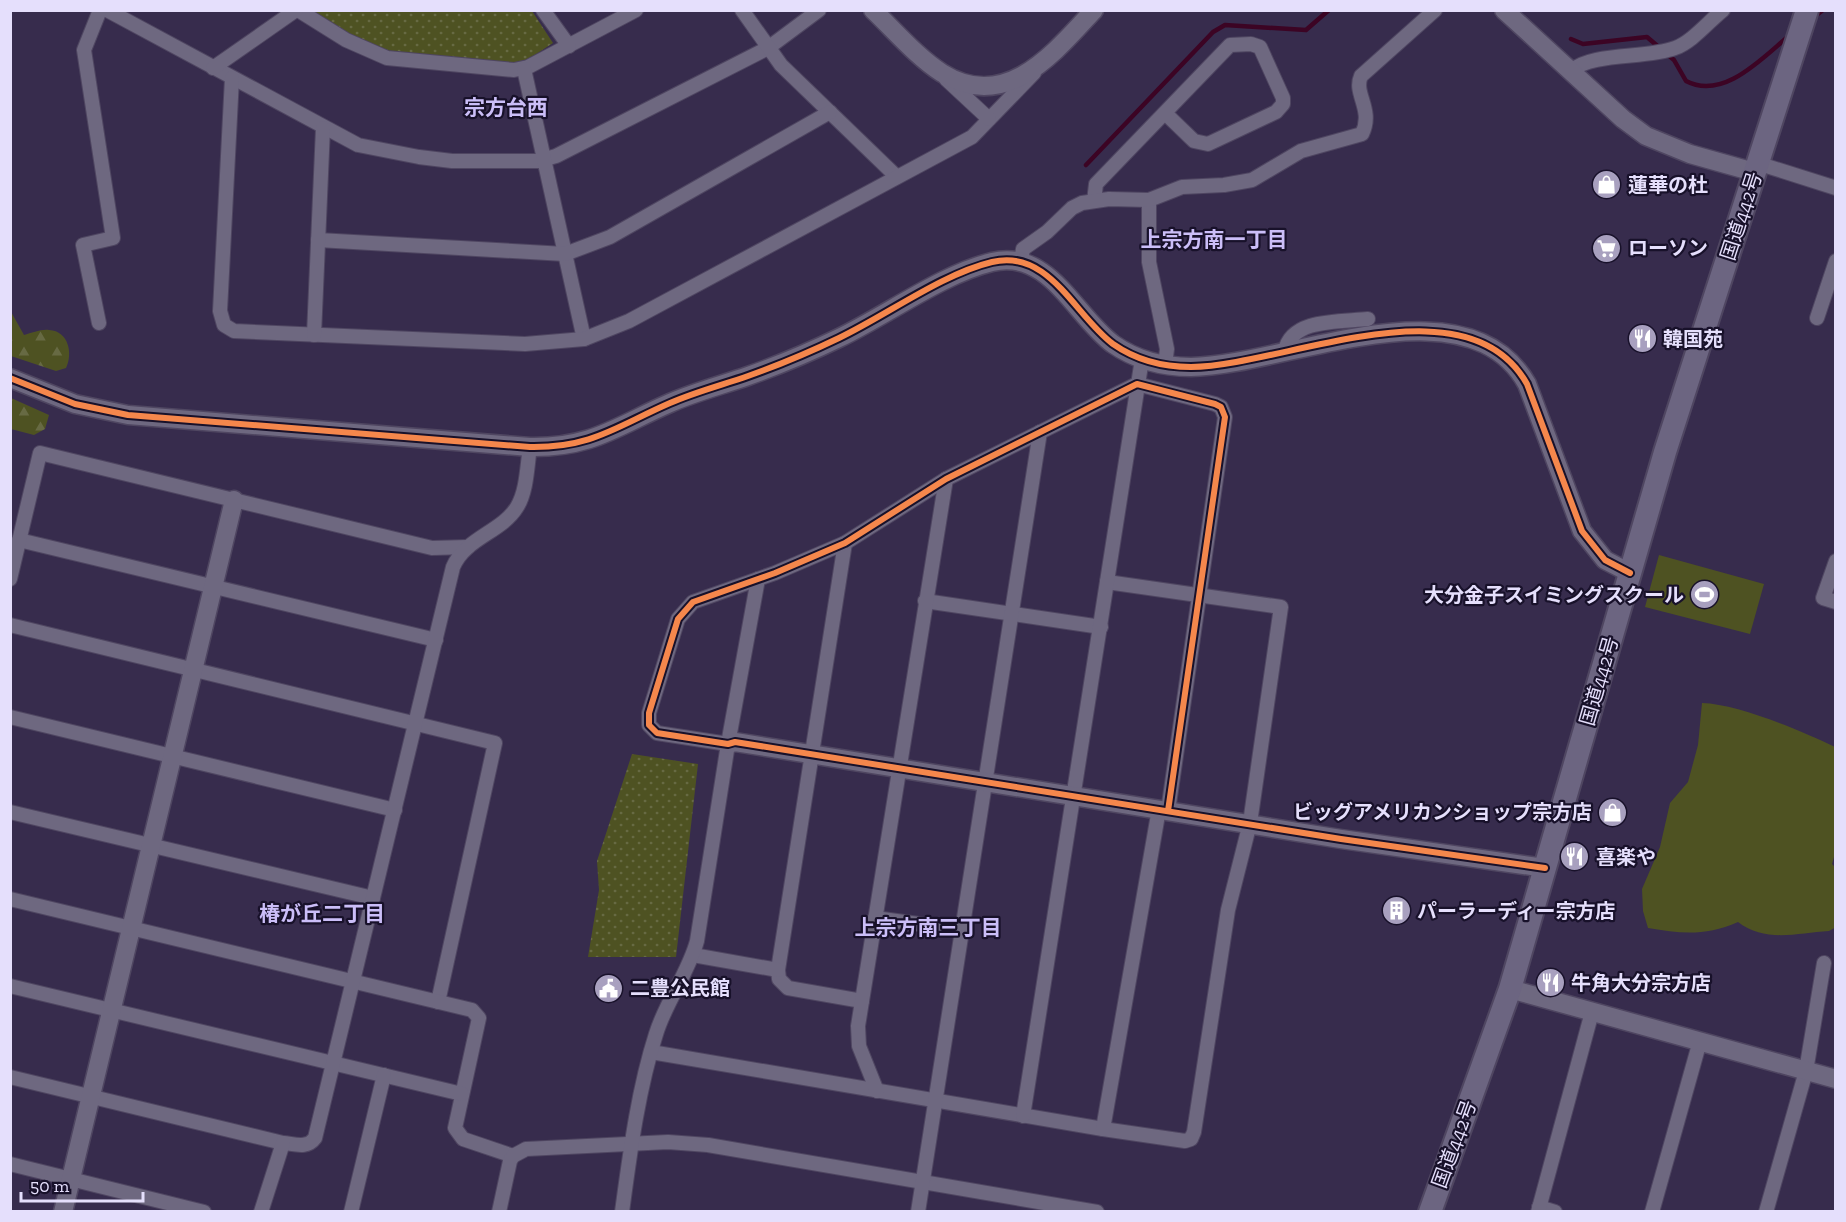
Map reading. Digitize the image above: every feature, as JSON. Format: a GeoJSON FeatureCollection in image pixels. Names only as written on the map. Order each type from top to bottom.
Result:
{"type":"FeatureCollection","features":[{"type":"Feature","properties":{"kind":"highway","name":"国道442号"},"geometry":{"type":"LineString","coordinates":[[1430,1212],[1510,989],[1630,573],[1807,10]]}},
{"type":"Feature","properties":{"kind":"street"},"geometry":{"type":"LineString","coordinates":[[99,322],[83,245],[113,238],[84,50],[100,10]]}},
{"type":"Feature","properties":{"kind":"street"},"geometry":{"type":"LineString","coordinates":[[106,10],[358,145],[419,157],[474,162],[544,160],[768,48],[819,10]]}},
{"type":"Feature","properties":{"kind":"street"},"geometry":{"type":"LineString","coordinates":[[123,20],[136,10]]}},
{"type":"Feature","properties":{"kind":"street"},"geometry":{"type":"LineString","coordinates":[[213,68],[297,10],[346,40],[387,58],[407,62],[524,69],[636,10]]}},
{"type":"Feature","properties":{"kind":"street"},"geometry":{"type":"LineString","coordinates":[[543,10],[569,46]]}},
{"type":"Feature","properties":{"kind":"street"},"geometry":{"type":"LineString","coordinates":[[742,10],[781,65],[897,177]]}},
{"type":"Feature","properties":{"kind":"street"},"geometry":{"type":"LineString","coordinates":[[873,10],[989,119]]}},
{"type":"Feature","properties":{"kind":"street"},"geometry":{"type":"LineString","coordinates":[[232,78],[222,319],[224,325],[234,331],[525,344],[584,339],[629,321],[972,137],[1094,10]]}},
{"type":"Feature","properties":{"kind":"street"},"geometry":{"type":"LineString","coordinates":[[1021,261],[1023,249],[1053,227],[1072,208],[1094,201],[1149,200],[1182,187],[1224,185],[1252,180],[1301,151],[1362,134],[1367,120],[1359,85],[1361,76],[1436,10]]}},
{"type":"Feature","properties":{"kind":"street"},"geometry":{"type":"LineString","coordinates":[[1504,10],[1623,119],[1646,136],[1690,154],[1836,188]]}},
{"type":"Feature","properties":{"kind":"street"},"geometry":{"type":"LineString","coordinates":[[1571,71],[1586,63],[1658,54],[1677,48],[1723,10]]}},
{"type":"Feature","properties":{"kind":"street"},"geometry":{"type":"LineString","coordinates":[[1094,201],[1096,184],[1227,47],[1251,44],[1260,47],[1283,98],[1283,104],[1276,112],[1208,144],[1194,141],[1165,113]]}},
{"type":"Feature","properties":{"kind":"street"},"geometry":{"type":"LineString","coordinates":[[918,53],[943,74],[966,83],[982,86],[1009,82],[1023,76],[1056,50]]}},
{"type":"Feature","properties":{"kind":"street"},"geometry":{"type":"LineString","coordinates":[[524,69],[584,339]]}},
{"type":"Feature","properties":{"kind":"street"},"geometry":{"type":"LineString","coordinates":[[318,240],[565,254],[610,237],[830,112]]}},
{"type":"Feature","properties":{"kind":"street"},"geometry":{"type":"LineString","coordinates":[[314,335],[323,128]]}},
{"type":"Feature","properties":{"kind":"street"},"geometry":{"type":"LineString","coordinates":[[1149,200],[1149,262],[1167,350],[1165,365]]}},
{"type":"Feature","properties":{"kind":"street"},"geometry":{"type":"LineString","coordinates":[[10,378],[54,398],[107,412],[530,447],[564,446],[598,438],[676,400],[770,368],[836,339],[971,269],[994,261],[1021,261],[1047,275],[1108,340],[1142,359],[1165,365],[1191,367],[1228,364],[1357,337],[1409,333],[1453,333],[1473,337],[1490,346],[1514,365],[1527,384],[1586,537],[1608,563],[1630,573]]}},
{"type":"Feature","properties":{"kind":"street"},"geometry":{"type":"LineString","coordinates":[[1817,318],[1836,261]]}},
{"type":"Feature","properties":{"kind":"street"},"geometry":{"type":"LineString","coordinates":[[1285,351],[1287,340],[1300,329],[1368,319]]}},
{"type":"Feature","properties":{"kind":"street"},"geometry":{"type":"LineString","coordinates":[[1023,1116],[1142,359]]}},
{"type":"Feature","properties":{"kind":"street"},"geometry":{"type":"LineString","coordinates":[[1102,1129],[1164,810],[1199,595],[1224,412],[1215,404],[1137,384],[946,479],[845,543],[758,579],[693,602],[678,620],[649,713],[649,725],[657,733],[728,744],[735,742],[812,756],[985,782],[1164,810],[1545,868]]}},
{"type":"Feature","properties":{"kind":"street"},"geometry":{"type":"LineString","coordinates":[[918,1212],[1040,432]]}},
{"type":"Feature","properties":{"kind":"street"},"geometry":{"type":"LineString","coordinates":[[10,1077],[283,1143],[302,1146],[312,1143],[453,567],[457,558],[468,547],[517,507],[523,493],[530,447]]}},
{"type":"Feature","properties":{"kind":"street"},"geometry":{"type":"LineString","coordinates":[[10,579],[40,453],[432,548],[468,547]]}},
{"type":"Feature","properties":{"kind":"street"},"geometry":{"type":"LineString","coordinates":[[877,1091],[857,1036],[946,479]]}},
{"type":"Feature","properties":{"kind":"street"},"geometry":{"type":"LineString","coordinates":[[63,1212],[234,500]]}},
{"type":"Feature","properties":{"kind":"street"},"geometry":{"type":"LineString","coordinates":[[20,540],[436,640]]}},
{"type":"Feature","properties":{"kind":"street"},"geometry":{"type":"LineString","coordinates":[[845,543],[778,970],[779,979],[788,988],[862,1001]]}},
{"type":"Feature","properties":{"kind":"street"},"geometry":{"type":"LineString","coordinates":[[1836,561],[1824,598],[1836,602]]}},
{"type":"Feature","properties":{"kind":"street"},"geometry":{"type":"LineString","coordinates":[[622,1212],[651,1052],[662,1019],[693,955],[758,579]]}},
{"type":"Feature","properties":{"kind":"street"},"geometry":{"type":"LineString","coordinates":[[651,1052],[1102,1129],[1185,1141],[1191,1139],[1194,1132],[1228,910],[1250,823],[1281,607],[1107,582]]}},
{"type":"Feature","properties":{"kind":"street"},"geometry":{"type":"LineString","coordinates":[[926,601],[1101,627]]}},
{"type":"Feature","properties":{"kind":"street"},"geometry":{"type":"LineString","coordinates":[[10,625],[495,743],[438,1002]]}},
{"type":"Feature","properties":{"kind":"street"},"geometry":{"type":"LineString","coordinates":[[10,717],[395,810]]}},
{"type":"Feature","properties":{"kind":"street"},"geometry":{"type":"LineString","coordinates":[[10,812],[373,898]]}},
{"type":"Feature","properties":{"kind":"street"},"geometry":{"type":"LineString","coordinates":[[10,899],[472,1010],[479,1018],[455,1128],[463,1138],[513,1156]]}},
{"type":"Feature","properties":{"kind":"street"},"geometry":{"type":"LineString","coordinates":[[875,918],[962,930]]}},
{"type":"Feature","properties":{"kind":"street"},"geometry":{"type":"LineString","coordinates":[[693,955],[778,970]]}},
{"type":"Feature","properties":{"kind":"street"},"geometry":{"type":"LineString","coordinates":[[1766,1212],[1806,1071],[1824,963]]}},
{"type":"Feature","properties":{"kind":"street"},"geometry":{"type":"LineString","coordinates":[[10,986],[462,1094]]}},
{"type":"Feature","properties":{"kind":"street"},"geometry":{"type":"LineString","coordinates":[[1510,989],[1836,1079]]}},
{"type":"Feature","properties":{"kind":"street"},"geometry":{"type":"LineString","coordinates":[[1555,1212],[1539,1209],[1592,1012]]}},
{"type":"Feature","properties":{"kind":"street"},"geometry":{"type":"LineString","coordinates":[[1652,1212],[1700,1041]]}},
{"type":"Feature","properties":{"kind":"street"},"geometry":{"type":"LineString","coordinates":[[351,1212],[384,1075]]}},
{"type":"Feature","properties":{"kind":"street"},"geometry":{"type":"LineString","coordinates":[[499,1212],[513,1156],[526,1149],[685,1142],[1096,1212]]}},
{"type":"Feature","properties":{"kind":"street"},"geometry":{"type":"LineString","coordinates":[[261,1212],[283,1143]]}},
{"type":"Feature","properties":{"kind":"street"},"geometry":{"type":"LineString","coordinates":[[10,1164],[204,1212]]}},
{"type":"Feature","properties":{"kind":"green space"},"geometry":{"type":"Polygon","coordinates":[[[313,10],[532,11],[553,43],[527,60],[511,63],[398,55],[344,33],[312,14],[313,10]]]}},
{"type":"Feature","properties":{"kind":"green space"},"geometry":{"type":"Polygon","coordinates":[[[10,310],[24,335],[46,330],[61,334],[69,350],[66,368],[56,371],[11,356],[10,310]]]}},
{"type":"Feature","properties":{"kind":"green space"},"geometry":{"type":"Polygon","coordinates":[[[11,398],[49,415],[45,429],[34,435],[11,429],[11,398]]]}},
{"type":"Feature","properties":{"kind":"green space","name":"大分金子スイミングスクール"},"geometry":{"type":"Polygon","coordinates":[[[1659,555],[1764,584],[1750,634],[1645,607],[1659,555]]]}},
{"type":"Feature","properties":{"kind":"green space"},"geometry":{"type":"Polygon","coordinates":[[[1702,703],[1751,713],[1788,726],[1835,747],[1836,850],[1832,864],[1835,867],[1836,927],[1829,931],[1793,935],[1759,933],[1738,922],[1704,932],[1672,932],[1648,928],[1643,911],[1642,889],[1660,847],[1670,803],[1688,782],[1698,745],[1702,703]]]}},
{"type":"Feature","properties":{"kind":"green space"},"geometry":{"type":"Polygon","coordinates":[[[632,754],[698,764],[676,957],[588,957],[599,890],[597,861],[632,754]]]}},
{"type":"Feature","properties":{"kind":"waterway"},"geometry":{"type":"LineString","coordinates":[[1086,165],[1213,32],[1225,25],[1306,30],[1329,10]]}},
{"type":"Feature","properties":{"kind":"waterway"},"geometry":{"type":"LineString","coordinates":[[1814,17],[1823,10]]}},
{"type":"Feature","properties":{"kind":"waterway"},"geometry":{"type":"LineString","coordinates":[[1571,39],[1583,44],[1647,37],[1674,60],[1686,81],[1700,86],[1714,85],[1742,74],[1790,35]]}},
{"type":"Feature","properties":{"kind":"cycle path"},"geometry":{"type":"LineString","coordinates":[[10,378],[75,404],[128,415],[530,447],[571,444],[603,434],[679,399],[748,376],[806,353],[857,329],[934,285],[973,268],[992,262],[1012,260],[1030,265],[1045,274],[1113,344],[1140,358],[1170,366],[1191,367],[1230,363],[1371,335],[1419,331],[1462,336],[1499,353],[1527,384],[1582,531],[1605,560],[1630,573]]}},
{"type":"Feature","properties":{"kind":"cycle path"},"geometry":{"type":"LineString","coordinates":[[1168,811],[1225,417],[1221,407],[1215,404],[1137,384],[946,479],[845,543],[775,573],[693,602],[678,619],[649,713],[649,725],[657,733],[728,744],[735,742],[1341,839],[1545,868]]}},
{"type":"Feature","properties":{"kind":"place","name":"蓮華の杜"},"geometry":{"type":"Point","coordinates":[1607,185]}},
{"type":"Feature","properties":{"kind":"place","name":"ローソン"},"geometry":{"type":"Point","coordinates":[1607,248]}},
{"type":"Feature","properties":{"kind":"place","name":"韓国苑"},"geometry":{"type":"Point","coordinates":[1642,339]}},
{"type":"Feature","properties":{"kind":"place","name":"大分金子スイミングスクール"},"geometry":{"type":"Point","coordinates":[1705,595]}},
{"type":"Feature","properties":{"kind":"place","name":"ビッグアメリカンショップ宗方店"},"geometry":{"type":"Point","coordinates":[1613,812]}},
{"type":"Feature","properties":{"kind":"place","name":"喜楽や"},"geometry":{"type":"Point","coordinates":[1575,857]}},
{"type":"Feature","properties":{"kind":"place","name":"パーラーディー宗方店"},"geometry":{"type":"Point","coordinates":[1396,911]}},
{"type":"Feature","properties":{"kind":"place","name":"牛角大分宗方店"},"geometry":{"type":"Point","coordinates":[1550,983]}},
{"type":"Feature","properties":{"kind":"place","name":"二豊公民館"},"geometry":{"type":"Point","coordinates":[609,988]}},
{"type":"Feature","properties":{"kind":"district","name":"宗方台西"},"geometry":{"type":"Point","coordinates":[506,108]}},
{"type":"Feature","properties":{"kind":"district","name":"上宗方南一丁目"},"geometry":{"type":"Point","coordinates":[1214,240]}},
{"type":"Feature","properties":{"kind":"district","name":"椿が丘二丁目"},"geometry":{"type":"Point","coordinates":[322,914]}},
{"type":"Feature","properties":{"kind":"district","name":"上宗方南三丁目"},"geometry":{"type":"Point","coordinates":[928,928]}}]}
